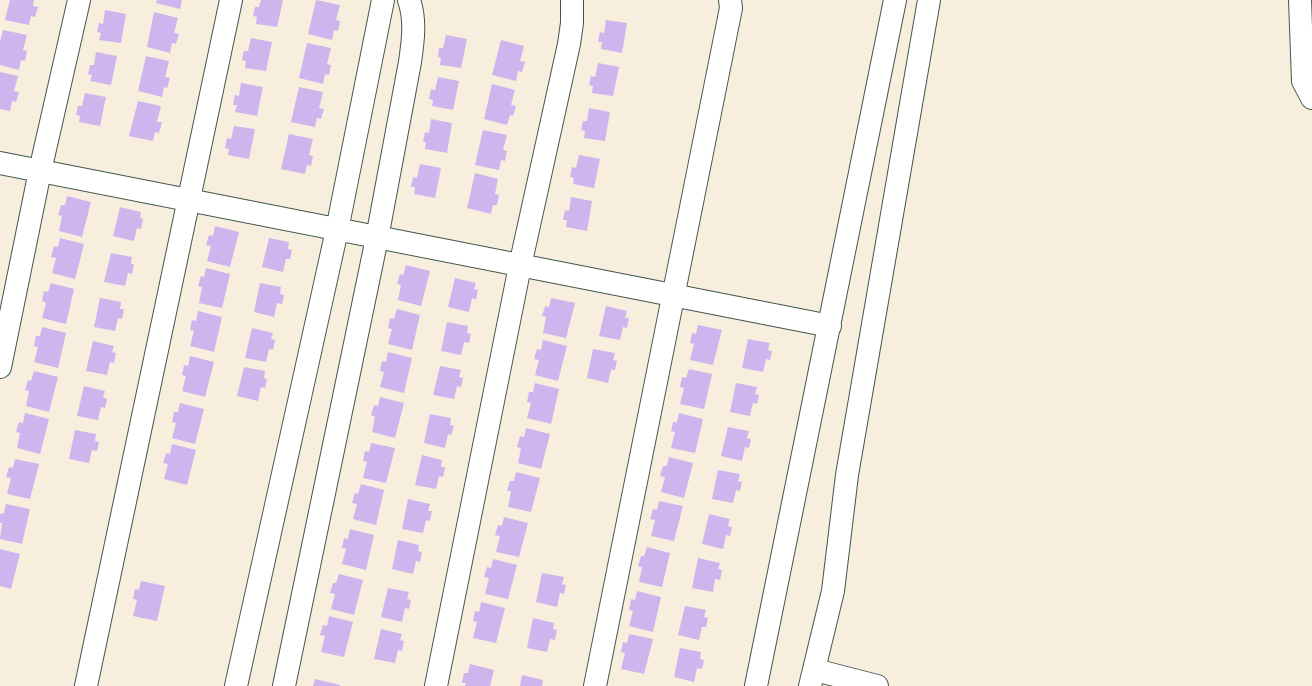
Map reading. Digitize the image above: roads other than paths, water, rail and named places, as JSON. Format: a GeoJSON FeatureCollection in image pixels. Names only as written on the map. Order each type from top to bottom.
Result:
{"type":"FeatureCollection","features":[{"type":"Feature","properties":{"kind":"street"},"geometry":{"type":"LineString","coordinates":[[0,368],[40,171],[79,0]]}},
{"type":"Feature","properties":{"kind":"street"},"geometry":{"type":"LineString","coordinates":[[86,686],[231,0]]}},
{"type":"Feature","properties":{"kind":"street"},"geometry":{"type":"LineString","coordinates":[[236,686],[337,230],[384,0]]}},
{"type":"Feature","properties":{"kind":"street"},"geometry":{"type":"LineString","coordinates":[[284,686],[377,238],[410,62],[414,35],[412,11],[409,0]]}},
{"type":"Feature","properties":{"kind":"street"},"geometry":{"type":"LineString","coordinates":[[436,686],[520,266],[569,44],[572,23],[572,0]]}},
{"type":"Feature","properties":{"kind":"street"},"geometry":{"type":"LineString","coordinates":[[595,686],[672,296],[731,8],[730,0]]}},
{"type":"Feature","properties":{"kind":"street"},"geometry":{"type":"LineString","coordinates":[[756,686],[895,0]]}},
{"type":"Feature","properties":{"kind":"street"},"geometry":{"type":"LineString","coordinates":[[877,686],[812,678],[833,590],[847,475],[928,0]]}},
{"type":"Feature","properties":{"kind":"street"},"geometry":{"type":"LineString","coordinates":[[1300,0],[1303,82],[1312,98]]}},
{"type":"Feature","properties":{"kind":"street"},"geometry":{"type":"LineString","coordinates":[[0,163],[830,326]]}}]}
